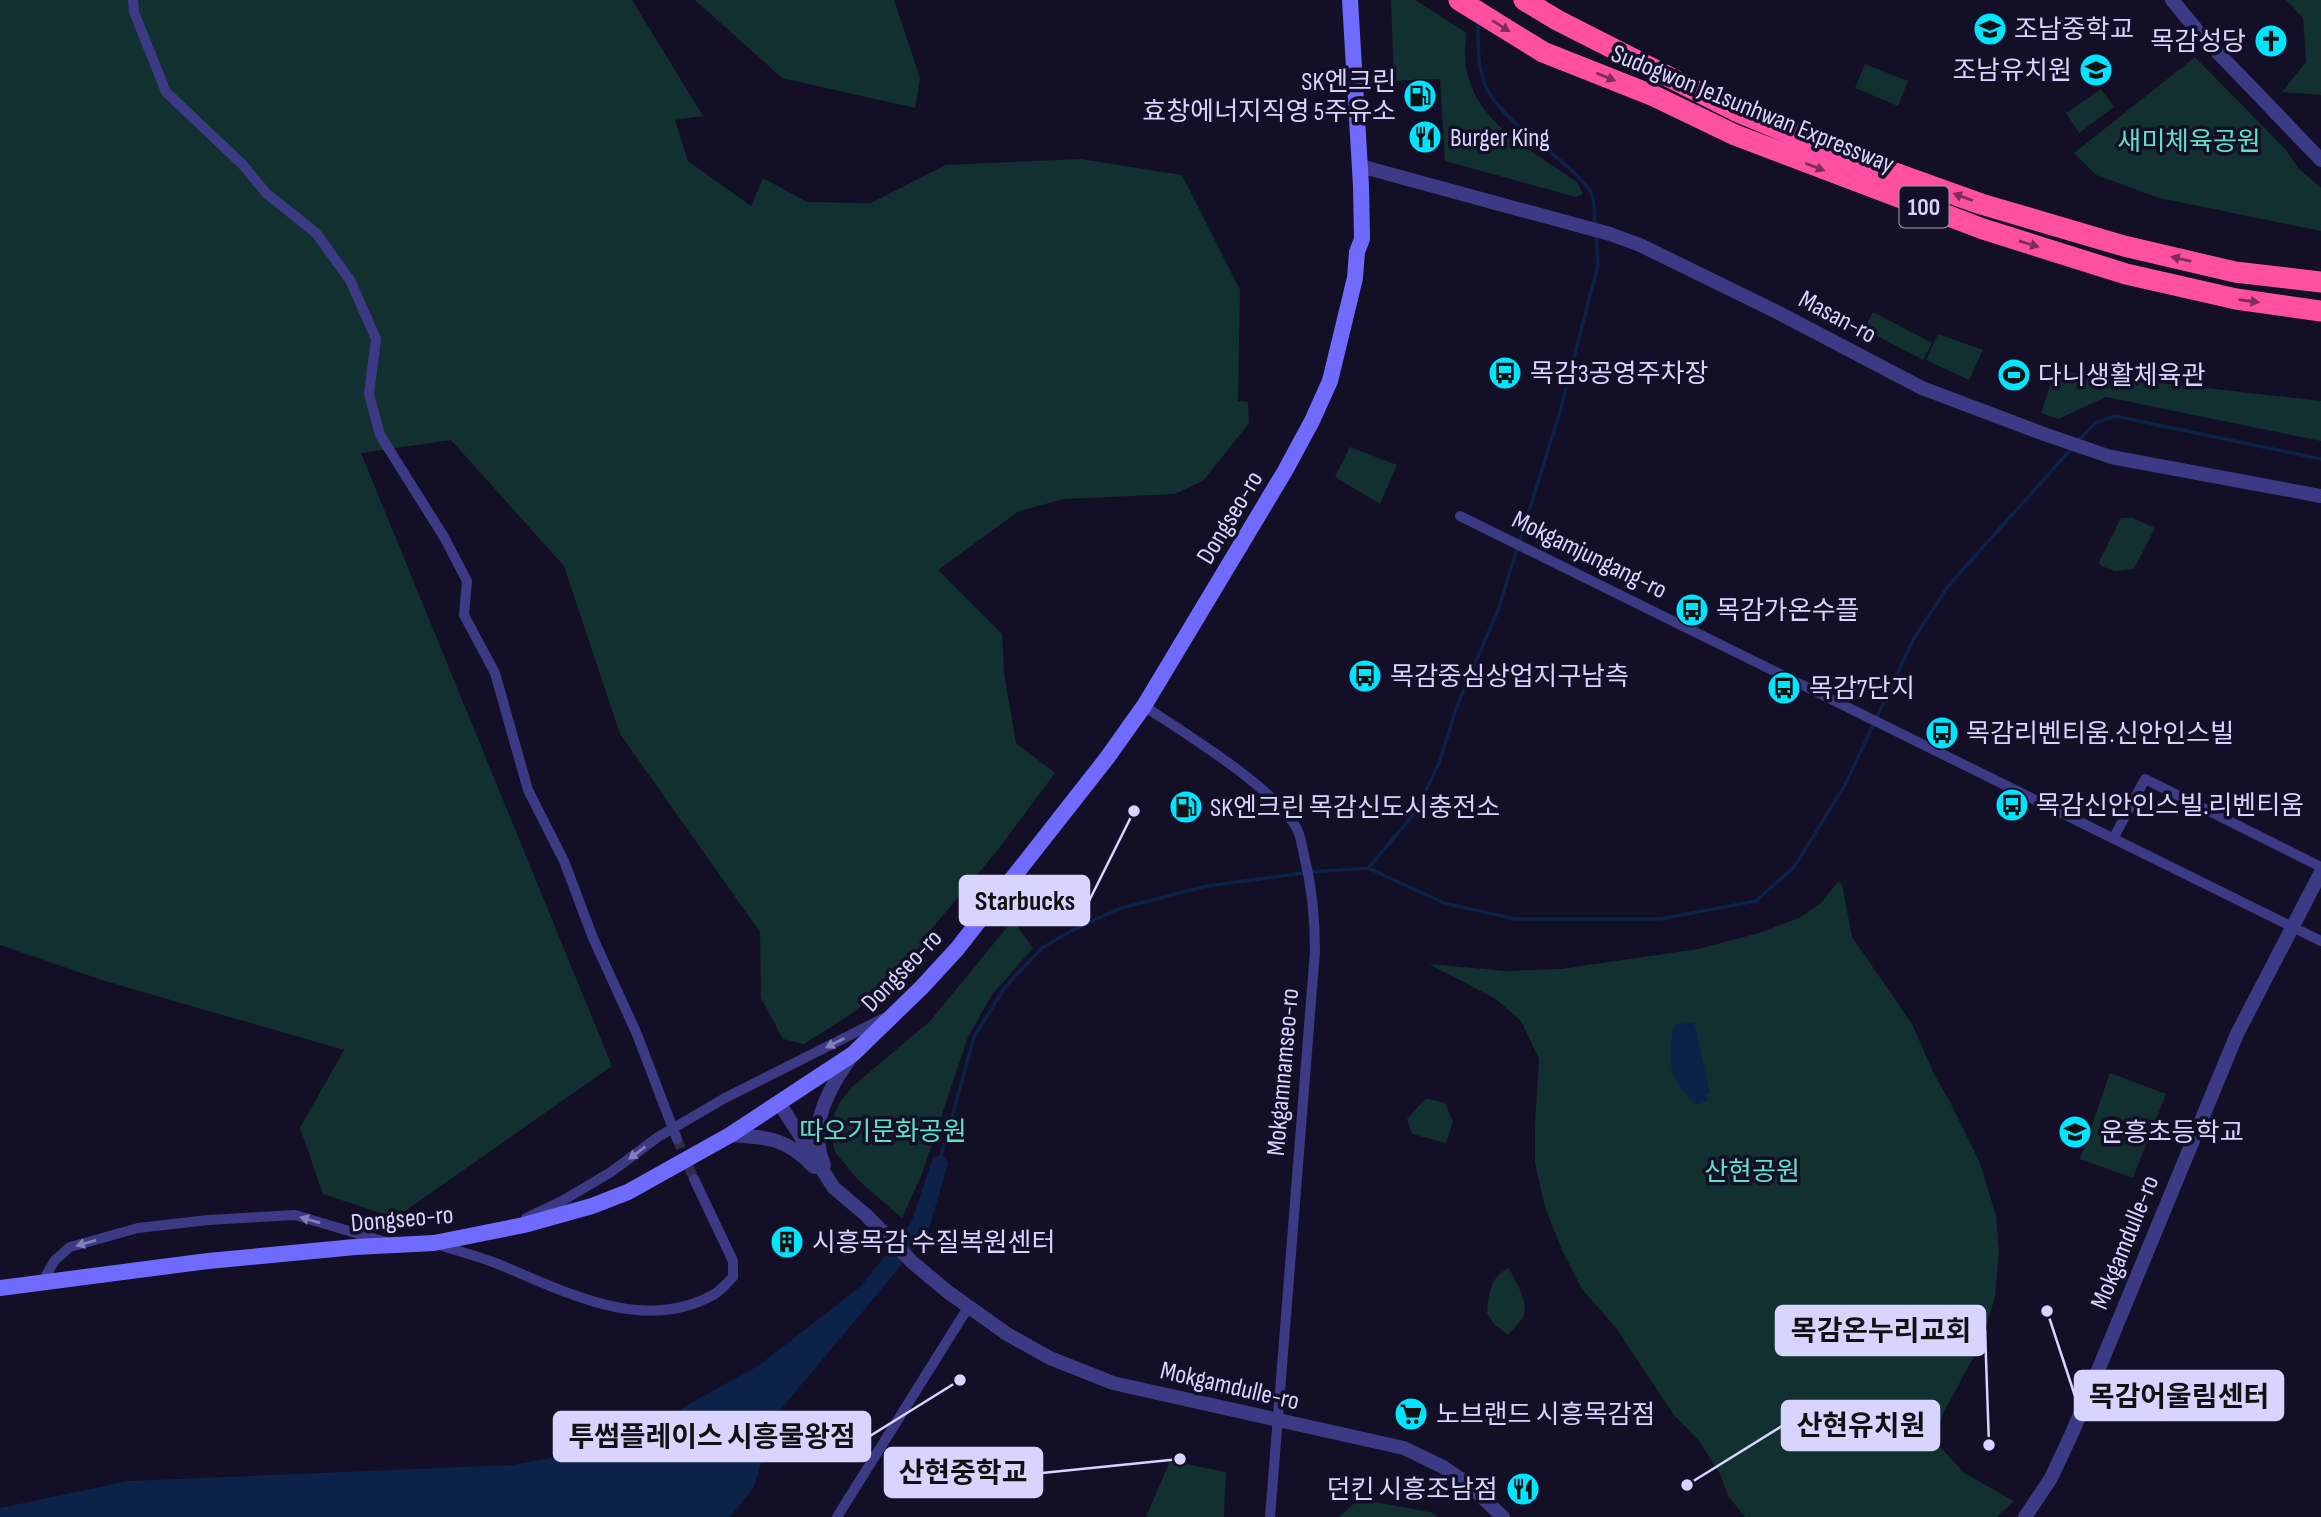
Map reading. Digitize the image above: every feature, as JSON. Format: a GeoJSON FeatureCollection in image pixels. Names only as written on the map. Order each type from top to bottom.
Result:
{"type":"FeatureCollection","features":[{"type":"Feature","properties":{"kind":"highway","name":"Sudogwon Je1sunhwan Expressway"},"geometry":{"type":"LineString","coordinates":[[1459,0],[1543,52],[1654,96],[1735,135],[1983,229],[2126,274],[2236,299],[2321,311]]}},
{"type":"Feature","properties":{"kind":"highway","name":"Sudogwon Je1sunhwan Expressway"},"geometry":{"type":"LineString","coordinates":[[1524,0],[1557,20],[1736,111],[1825,148],[1981,204],[2124,246],[2235,272],[2321,282]]}},
{"type":"Feature","properties":{"kind":"main road","name":"Dongseo-ro"},"geometry":{"type":"LineString","coordinates":[[0,1288],[208,1261],[355,1247],[434,1243],[503,1229],[592,1206],[628,1192],[730,1135],[853,1054],[957,949],[1107,758],[1144,706],[1285,471],[1330,381],[1355,278],[1357,251],[1362,239],[1350,0]]}},
{"type":"Feature","properties":{"kind":"street"},"geometry":{"type":"LineString","coordinates":[[133,0],[134,12],[166,92],[243,165],[266,193],[316,233],[350,280],[376,339],[369,394],[380,435],[444,537],[467,581],[464,615],[495,673],[528,790],[564,861],[593,938],[636,1032],[675,1133]]}},
{"type":"Feature","properties":{"kind":"street"},"geometry":{"type":"LineString","coordinates":[[2172,0],[2201,35],[2321,160]]}},
{"type":"Feature","properties":{"kind":"street","name":"Masan-ro"},"geometry":{"type":"LineString","coordinates":[[1360,166],[1610,234],[1640,245],[1775,310],[1922,388],[2045,435],[2112,457],[2321,496]]}},
{"type":"Feature","properties":{"kind":"street","name":"Mokgamjungang-ro"},"geometry":{"type":"LineString","coordinates":[[1460,516],[2321,940]]}},
{"type":"Feature","properties":{"kind":"street","name":"Mokgamnamseo-ro"},"geometry":{"type":"LineString","coordinates":[[1144,706],[1226,763],[1276,803],[1297,829],[1311,881],[1315,951],[1270,1517]]}},
{"type":"Feature","properties":{"kind":"street"},"geometry":{"type":"LineString","coordinates":[[2114,837],[2145,779],[2321,869]]}},
{"type":"Feature","properties":{"kind":"street","name":"Mokgamdulle-ro"},"geometry":{"type":"LineString","coordinates":[[2025,1517],[2051,1478],[2073,1430],[2237,1034],[2321,869]]}},
{"type":"Feature","properties":{"kind":"street"},"geometry":{"type":"LineString","coordinates":[[503,1229],[562,1201],[601,1178],[675,1133],[724,1098],[896,1012]]}},
{"type":"Feature","properties":{"kind":"street"},"geometry":{"type":"LineString","coordinates":[[834,1188],[821,1158],[818,1139],[820,1120],[824,1101],[835,1079],[853,1054]]}},
{"type":"Feature","properties":{"kind":"street"},"geometry":{"type":"LineString","coordinates":[[779,1102],[834,1188]]}},
{"type":"Feature","properties":{"kind":"street"},"geometry":{"type":"LineString","coordinates":[[730,1135],[775,1138],[788,1144],[834,1188]]}},
{"type":"Feature","properties":{"kind":"street"},"geometry":{"type":"LineString","coordinates":[[434,1243],[495,1263],[562,1292],[626,1310],[676,1308],[714,1294],[733,1277],[733,1261],[694,1179]]}},
{"type":"Feature","properties":{"kind":"street","name":"Mokgamdulle-ro"},"geometry":{"type":"LineString","coordinates":[[834,1188],[948,1292],[1007,1334],[1050,1358],[1113,1384],[1404,1448],[1443,1467],[1468,1484],[1503,1517]]}},
{"type":"Feature","properties":{"kind":"street"},"geometry":{"type":"LineString","coordinates":[[41,1283],[55,1260],[70,1247],[138,1228],[196,1221],[295,1215],[399,1246]]}},
{"type":"Feature","properties":{"kind":"street"},"geometry":{"type":"LineString","coordinates":[[837,1517],[969,1306]]}},
{"type":"Feature","properties":{"kind":"green space"},"geometry":{"type":"Polygon","coordinates":[[[0,0],[632,0],[703,116],[675,120],[688,161],[751,206],[763,178],[807,202],[871,203],[946,165],[1080,159],[1182,175],[1240,290],[1238,401],[1248,402],[1249,423],[1204,480],[1175,494],[1064,499],[1019,511],[938,570],[1002,634],[1004,673],[1016,743],[1055,773],[997,851],[928,933],[918,953],[883,988],[851,1014],[804,1044],[783,1039],[761,998],[760,932],[620,734],[564,566],[451,440],[361,453],[612,1066],[395,1218],[323,1194],[300,1128],[344,1050],[105,981],[0,945],[0,0]]]}},
{"type":"Feature","properties":{"kind":"green space"},"geometry":{"type":"Polygon","coordinates":[[[695,0],[894,0],[920,78],[915,108],[782,78],[695,0]]]}},
{"type":"Feature","properties":{"kind":"green space"},"geometry":{"type":"Polygon","coordinates":[[[1391,0],[1415,0],[1467,33],[1465,61],[1471,84],[1481,105],[1514,139],[1577,182],[1583,194],[1576,197],[1445,161],[1440,79],[1394,81],[1391,0]]]}},
{"type":"Feature","properties":{"kind":"green space"},"geometry":{"type":"Polygon","coordinates":[[[2286,0],[2321,0],[2321,95],[2282,92],[2306,62],[2303,18],[2286,0]]]}},
{"type":"Feature","properties":{"kind":"green space","name":"새미체육공원"},"geometry":{"type":"Polygon","coordinates":[[[2195,57],[2286,150],[2298,168],[2321,188],[2321,231],[2159,198],[2096,175],[2074,153],[2195,57]]]}},
{"type":"Feature","properties":{"kind":"green space"},"geometry":{"type":"Polygon","coordinates":[[[1865,64],[1908,81],[1898,106],[1855,88],[1865,64]]]}},
{"type":"Feature","properties":{"kind":"green space"},"geometry":{"type":"Polygon","coordinates":[[[2101,89],[2114,107],[2079,133],[2066,113],[2101,89]]]}},
{"type":"Feature","properties":{"kind":"green space"},"geometry":{"type":"Polygon","coordinates":[[[1873,312],[1932,343],[1923,360],[1864,329],[1873,312]]]}},
{"type":"Feature","properties":{"kind":"green space"},"geometry":{"type":"Polygon","coordinates":[[[1938,334],[1983,350],[1969,380],[1926,360],[1938,334]]]}},
{"type":"Feature","properties":{"kind":"green space"},"geometry":{"type":"Polygon","coordinates":[[[2055,371],[2321,401],[2321,441],[2106,397],[2058,419],[2041,413],[2055,371]]]}},
{"type":"Feature","properties":{"kind":"green space"},"geometry":{"type":"Polygon","coordinates":[[[1350,447],[1397,465],[1380,504],[1335,477],[1350,447]]]}},
{"type":"Feature","properties":{"kind":"green space"},"geometry":{"type":"Polygon","coordinates":[[[2121,518],[2133,518],[2155,528],[2134,569],[2115,571],[2101,566],[2099,562],[2121,518]]]}},
{"type":"Feature","properties":{"kind":"green space","name":"산현공원"},"geometry":{"type":"Polygon","coordinates":[[[1838,882],[1842,884],[1852,937],[1912,1024],[1934,1074],[1980,1163],[1996,1216],[1999,1252],[1995,1297],[1981,1343],[1944,1412],[1934,1440],[1964,1473],[2014,1501],[1997,1517],[1745,1517],[1728,1496],[1720,1474],[1699,1441],[1674,1415],[1616,1328],[1582,1289],[1562,1250],[1545,1207],[1535,1163],[1539,1059],[1521,1021],[1496,999],[1429,964],[1506,971],[1561,969],[1698,949],[1759,933],[1799,918],[1820,904],[1838,882]]]}},
{"type":"Feature","properties":{"kind":"green space","name":"따오기문화공원"},"geometry":{"type":"Polygon","coordinates":[[[1013,920],[1033,948],[991,996],[968,1037],[922,1174],[902,1218],[858,1180],[835,1152],[829,1127],[840,1102],[852,1087],[930,1021],[1013,920]]]}},
{"type":"Feature","properties":{"kind":"green space"},"geometry":{"type":"Polygon","coordinates":[[[2110,1073],[2166,1094],[2133,1178],[2080,1159],[2110,1073]]]}},
{"type":"Feature","properties":{"kind":"green space"},"geometry":{"type":"Polygon","coordinates":[[[1426,1098],[1445,1103],[1453,1122],[1446,1143],[1412,1134],[1407,1119],[1426,1098]]]}},
{"type":"Feature","properties":{"kind":"green space"},"geometry":{"type":"Polygon","coordinates":[[[1509,1268],[1521,1292],[1525,1311],[1522,1319],[1508,1335],[1494,1324],[1487,1313],[1494,1281],[1509,1268]]]}},
{"type":"Feature","properties":{"kind":"green space"},"geometry":{"type":"Polygon","coordinates":[[[1170,1461],[1226,1472],[1224,1517],[1146,1517],[1170,1461]]]}},
{"type":"Feature","properties":{"kind":"green space"},"geometry":{"type":"Polygon","coordinates":[[[1359,1499],[1434,1513],[1437,1517],[1339,1517],[1359,1499]]]}},
{"type":"Feature","properties":{"kind":"water"},"geometry":{"type":"Polygon","coordinates":[[[1694,1023],[1710,1093],[1706,1094],[1708,1101],[1694,1105],[1676,1080],[1670,1057],[1675,1024],[1694,1023]]]}},
{"type":"Feature","properties":{"kind":"water"},"geometry":{"type":"Polygon","coordinates":[[[942,1153],[948,1163],[929,1229],[776,1415],[754,1487],[730,1517],[0,1517],[0,1508],[128,1481],[512,1465],[634,1443],[689,1404],[758,1366],[861,1286],[911,1223],[933,1158],[942,1153]]]}},
{"type":"Feature","properties":{"kind":"waterway"},"geometry":{"type":"LineString","coordinates":[[1478,20],[1480,64],[1487,89],[1511,119],[1587,187],[1593,198],[1595,225]]}},
{"type":"Feature","properties":{"kind":"waterway"},"geometry":{"type":"LineString","coordinates":[[942,1153],[974,1037],[1005,987],[1042,948],[1121,908],[1207,886],[1311,872],[1368,868],[1416,812],[1439,763],[1457,706],[1498,610],[1559,415],[1598,265],[1596,233]]}},
{"type":"Feature","properties":{"kind":"waterway"},"geometry":{"type":"LineString","coordinates":[[2078,441],[2095,423],[2115,416],[2321,459]]}},
{"type":"Feature","properties":{"kind":"waterway"},"geometry":{"type":"LineString","coordinates":[[1368,868],[1444,903],[1515,919],[1660,919],[1756,901],[1794,867],[1845,785],[1913,640],[1948,586],[2073,447]]}},
{"type":"Feature","properties":{"kind":"tunnel"},"geometry":{"type":"LineString","coordinates":[[677,1139],[694,1179]]}},
{"type":"Feature","properties":{"kind":"place","name":"조남중학교"},"geometry":{"type":"Point","coordinates":[1990,29]}},
{"type":"Feature","properties":{"kind":"place","name":"목감성당"},"geometry":{"type":"Point","coordinates":[2271,41]}},
{"type":"Feature","properties":{"kind":"place","name":"조남유치원"},"geometry":{"type":"Point","coordinates":[2096,70]}},
{"type":"Feature","properties":{"kind":"place","name":"SK엔크린 효창에너지직영 5주유소"},"geometry":{"type":"Point","coordinates":[1420,96]}},
{"type":"Feature","properties":{"kind":"place","name":"Burger King"},"geometry":{"type":"Point","coordinates":[1425,137]}},
{"type":"Feature","properties":{"kind":"place","name":"목감3공영주차장"},"geometry":{"type":"Point","coordinates":[1505,373]}},
{"type":"Feature","properties":{"kind":"place","name":"다니생활체육관"},"geometry":{"type":"Point","coordinates":[2014,375]}},
{"type":"Feature","properties":{"kind":"place","name":"목감가온수플"},"geometry":{"type":"Point","coordinates":[1692,610]}},
{"type":"Feature","properties":{"kind":"place","name":"목감중심상업지구남측"},"geometry":{"type":"Point","coordinates":[1365,676]}},
{"type":"Feature","properties":{"kind":"place","name":"목감7단지"},"geometry":{"type":"Point","coordinates":[1784,688]}},
{"type":"Feature","properties":{"kind":"place","name":"목감리벤티움.신안인스빌"},"geometry":{"type":"Point","coordinates":[1942,733]}},
{"type":"Feature","properties":{"kind":"place","name":"목감신안인스빌.리벤티움"},"geometry":{"type":"Point","coordinates":[2012,805]}},
{"type":"Feature","properties":{"kind":"place","name":"SK엔크린 목감신도시충전소"},"geometry":{"type":"Point","coordinates":[1186,807]}},
{"type":"Feature","properties":{"kind":"place","name":"Starbucks"},"geometry":{"type":"Point","coordinates":[1134,811]}},
{"type":"Feature","properties":{"kind":"place","name":"운흥초등학교"},"geometry":{"type":"Point","coordinates":[2075,1132]}},
{"type":"Feature","properties":{"kind":"place","name":"시흥목감 수질복원센터"},"geometry":{"type":"Point","coordinates":[787,1242]}},
{"type":"Feature","properties":{"kind":"place","name":"목감어울림센터"},"geometry":{"type":"Point","coordinates":[2047,1311]}},
{"type":"Feature","properties":{"kind":"place","name":"투썸플레이스 시흥물왕점"},"geometry":{"type":"Point","coordinates":[960,1380]}},
{"type":"Feature","properties":{"kind":"place","name":"노브랜드 시흥목감점"},"geometry":{"type":"Point","coordinates":[1411,1414]}},
{"type":"Feature","properties":{"kind":"place","name":"목감온누리교회"},"geometry":{"type":"Point","coordinates":[1989,1445]}},
{"type":"Feature","properties":{"kind":"place","name":"산현중학교"},"geometry":{"type":"Point","coordinates":[1180,1459]}},
{"type":"Feature","properties":{"kind":"place","name":"산현유치원"},"geometry":{"type":"Point","coordinates":[1687,1485]}},
{"type":"Feature","properties":{"kind":"place","name":"던킨 시흥조남점"},"geometry":{"type":"Point","coordinates":[1523,1489]}}]}
